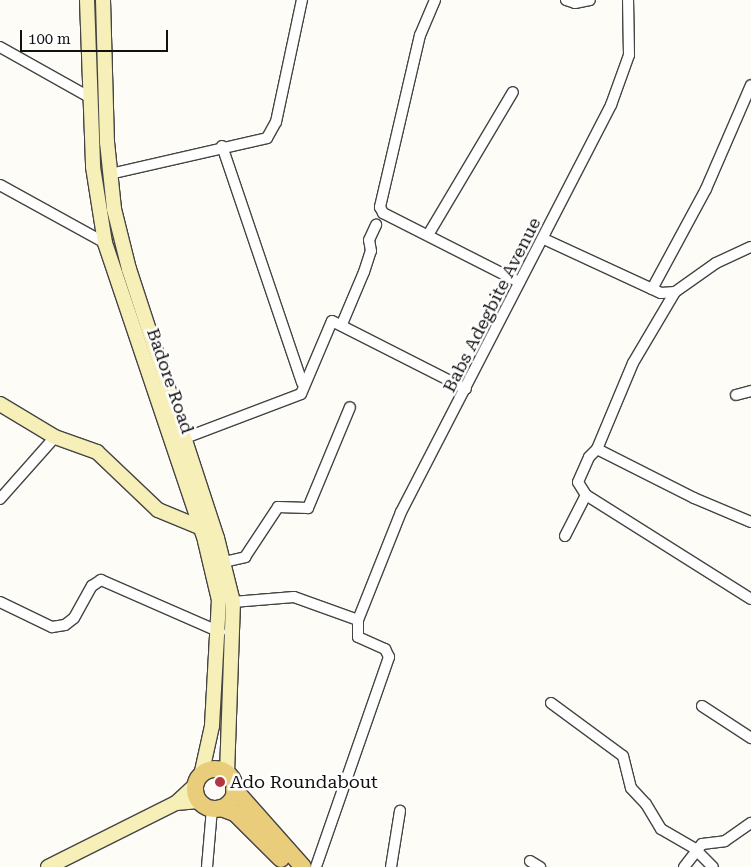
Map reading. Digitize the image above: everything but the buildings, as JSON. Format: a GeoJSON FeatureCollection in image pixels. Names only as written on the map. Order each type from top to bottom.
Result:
{"type":"FeatureCollection","features":[{"type":"Feature","properties":{"kind":"main road","name":"Badore Road"},"geometry":{"type":"LineString","coordinates":[[87,0],[95,188],[105,243],[199,526],[219,600],[220,632],[205,795]]}},
{"type":"Feature","properties":{"kind":"main road","name":"Badore Road"},"geometry":{"type":"LineString","coordinates":[[103,0],[110,174],[129,269],[224,562],[233,602],[226,772]]}},
{"type":"Feature","properties":{"kind":"main road"},"geometry":{"type":"LineString","coordinates":[[0,404],[55,437],[97,452],[158,510],[199,526]]}},
{"type":"Feature","properties":{"kind":"main road"},"geometry":{"type":"LineString","coordinates":[[205,795],[217,768],[226,772],[234,789],[303,867]]}},
{"type":"Feature","properties":{"kind":"main road"},"geometry":{"type":"LineString","coordinates":[[48,867],[176,803],[205,795],[230,803],[234,789]]}},
{"type":"Feature","properties":{"kind":"main road"},"geometry":{"type":"LineString","coordinates":[[205,795],[235,813],[289,867]]}},
{"type":"Feature","properties":{"kind":"street"},"geometry":{"type":"LineString","coordinates":[[110,174],[222,146],[267,138],[276,122],[302,0]]}},
{"type":"Feature","properties":{"kind":"street"},"geometry":{"type":"LineString","coordinates":[[434,0],[420,35],[380,207],[428,235],[519,282]]}},
{"type":"Feature","properties":{"kind":"street"},"geometry":{"type":"LineString","coordinates":[[566,0],[575,3],[590,0]]}},
{"type":"Feature","properties":{"kind":"street","name":"Babs Adegbite Avenue"},"geometry":{"type":"LineString","coordinates":[[358,620],[401,512],[466,390],[519,282],[544,239],[611,105],[629,55],[628,0]]}},
{"type":"Feature","properties":{"kind":"street"},"geometry":{"type":"LineString","coordinates":[[0,47],[91,98]]}},
{"type":"Feature","properties":{"kind":"street"},"geometry":{"type":"LineString","coordinates":[[652,288],[706,189],[751,85]]}},
{"type":"Feature","properties":{"kind":"street"},"geometry":{"type":"LineString","coordinates":[[428,235],[513,92]]}},
{"type":"Feature","properties":{"kind":"street"},"geometry":{"type":"LineString","coordinates":[[222,146],[302,383]]}},
{"type":"Feature","properties":{"kind":"street"},"geometry":{"type":"LineString","coordinates":[[0,185],[105,243]]}},
{"type":"Feature","properties":{"kind":"street"},"geometry":{"type":"LineString","coordinates":[[342,324],[364,272],[371,251],[369,240],[376,225]]}},
{"type":"Feature","properties":{"kind":"street"},"geometry":{"type":"LineString","coordinates":[[544,239],[661,293],[675,292]]}},
{"type":"Feature","properties":{"kind":"street"},"geometry":{"type":"LineString","coordinates":[[751,248],[716,263],[675,292],[633,363],[597,449],[578,482],[586,495],[751,599]]}},
{"type":"Feature","properties":{"kind":"street"},"geometry":{"type":"LineString","coordinates":[[185,438],[292,400],[301,394],[302,383],[328,326],[332,322],[342,324],[466,390]]}},
{"type":"Feature","properties":{"kind":"street"},"geometry":{"type":"LineString","coordinates":[[736,395],[751,391]]}},
{"type":"Feature","properties":{"kind":"street"},"geometry":{"type":"LineString","coordinates":[[224,562],[245,557],[278,507],[308,508],[350,408]]}},
{"type":"Feature","properties":{"kind":"street"},"geometry":{"type":"LineString","coordinates":[[0,499],[55,437]]}},
{"type":"Feature","properties":{"kind":"street"},"geometry":{"type":"LineString","coordinates":[[597,449],[694,498],[751,522]]}},
{"type":"Feature","properties":{"kind":"street"},"geometry":{"type":"LineString","coordinates":[[565,536],[586,495]]}},
{"type":"Feature","properties":{"kind":"street"},"geometry":{"type":"LineString","coordinates":[[0,602],[52,627],[65,625],[74,618],[92,586],[101,580],[220,632]]}},
{"type":"Feature","properties":{"kind":"street"},"geometry":{"type":"LineString","coordinates":[[233,602],[294,597],[358,620],[358,637],[385,649],[389,665],[352,756],[316,867]]}},
{"type":"Feature","properties":{"kind":"street"},"geometry":{"type":"LineString","coordinates":[[552,703],[623,756],[631,788],[650,810],[661,829],[695,849],[713,867]]}},
{"type":"Feature","properties":{"kind":"street"},"geometry":{"type":"LineString","coordinates":[[702,706],[751,738]]}},
{"type":"Feature","properties":{"kind":"street"},"geometry":{"type":"LineString","coordinates":[[205,795],[207,867]]}},
{"type":"Feature","properties":{"kind":"street"},"geometry":{"type":"LineString","coordinates":[[391,867],[400,811]]}},
{"type":"Feature","properties":{"kind":"street"},"geometry":{"type":"LineString","coordinates":[[684,867],[695,849],[709,841],[725,840],[750,822]]}},
{"type":"Feature","properties":{"kind":"street"},"geometry":{"type":"LineString","coordinates":[[530,861],[540,867]]}},
{"type":"Feature","properties":{"kind":"place","name":"Ado Roundabout"},"geometry":{"type":"Point","coordinates":[220,782]}}]}
